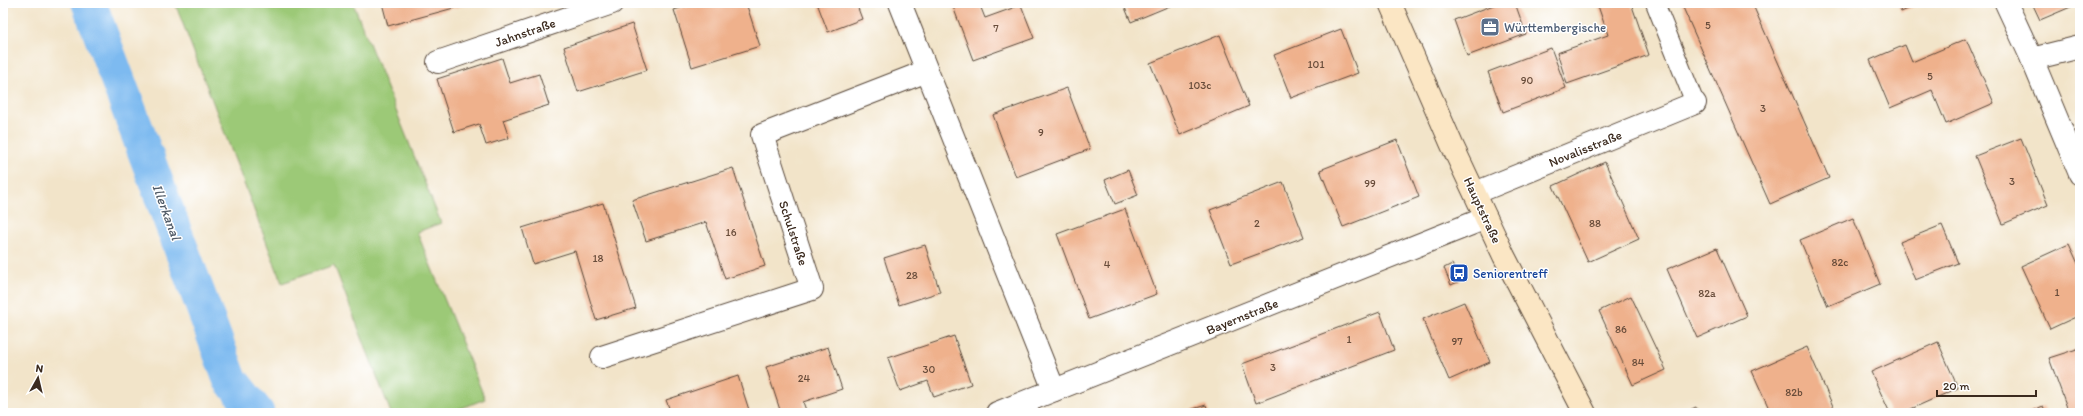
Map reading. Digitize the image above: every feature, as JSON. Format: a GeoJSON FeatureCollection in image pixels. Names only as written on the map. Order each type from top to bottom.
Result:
{"type":"FeatureCollection","features":[{"type":"Feature","properties":{"kind":"main road","name":"Hauptstraße"},"geometry":{"type":"LineString","coordinates":[[1390,3],[1452,145],[1486,218],[1536,319],[1586,413]]}},
{"type":"Feature","properties":{"kind":"street","name":"Jahnstraße"},"geometry":{"type":"LineString","coordinates":[[438,62],[612,3]]}},
{"type":"Feature","properties":{"kind":"street"},"geometry":{"type":"LineString","coordinates":[[900,3],[1054,390]]}},
{"type":"Feature","properties":{"kind":"street"},"geometry":{"type":"LineString","coordinates":[[2006,3],[2032,59],[2080,174]]}},
{"type":"Feature","properties":{"kind":"street"},"geometry":{"type":"LineString","coordinates":[[2032,59],[2080,47]]}},
{"type":"Feature","properties":{"kind":"street","name":"Schulstraße"},"geometry":{"type":"LineString","coordinates":[[602,357],[812,289],[762,135],[927,70]]}},
{"type":"Feature","properties":{"kind":"street","name":"Novalisstraße"},"geometry":{"type":"LineString","coordinates":[[1475,193],[1695,103]]}},
{"type":"Feature","properties":{"kind":"street","name":"Bayernstraße"},"geometry":{"type":"LineString","coordinates":[[997,413],[1486,218]]}},
{"type":"Feature","properties":{"kind":"lane"},"geometry":{"type":"LineString","coordinates":[[1655,3],[1695,103]]}},
{"type":"Feature","properties":{"kind":"green space"},"geometry":{"type":"Polygon","coordinates":[[[175,3],[353,3],[441,223],[417,232],[485,399],[449,413],[391,413],[334,265],[282,283],[175,3]]]}},
{"type":"Feature","properties":{"kind":"building"},"geometry":{"type":"Polygon","coordinates":[[[382,3],[472,3],[388,26],[382,3]]]}},
{"type":"Feature","properties":{"kind":"building"},"geometry":{"type":"Polygon","coordinates":[[[696,3],[746,3],[760,46],[692,67],[674,10],[696,3]]]}},
{"type":"Feature","properties":{"kind":"building"},"geometry":{"type":"Polygon","coordinates":[[[817,3],[856,3],[862,19],[828,32],[817,3]]]}},
{"type":"Feature","properties":{"kind":"building"},"geometry":{"type":"Polygon","coordinates":[[[979,3],[985,18],[1021,5],[1034,38],[973,60],[952,4],[979,3]]]}},
{"type":"Feature","properties":{"kind":"building"},"geometry":{"type":"Polygon","coordinates":[[[1123,3],[1177,3],[1131,22],[1123,3]]]}},
{"type":"Feature","properties":{"kind":"building","name":"Württembergische"},"geometry":{"type":"Polygon","coordinates":[[[1499,3],[1515,3],[1526,34],[1467,56],[1454,20],[1499,3]]]}},
{"type":"Feature","properties":{"kind":"building"},"geometry":{"type":"Polygon","coordinates":[[[1597,3],[1631,3],[1649,55],[1567,84],[1557,53],[1608,35],[1597,3]]]}},
{"type":"Feature","properties":{"kind":"building"},"geometry":{"type":"Polygon","coordinates":[[[1681,3],[1752,3],[1829,178],[1770,204],[1681,3]]]}},
{"type":"Feature","properties":{"kind":"building"},"geometry":{"type":"Polygon","coordinates":[[[1897,3],[1922,3],[1901,12],[1897,3]]]}},
{"type":"Feature","properties":{"kind":"building"},"geometry":{"type":"Polygon","coordinates":[[[2032,3],[2080,3],[2040,20],[2032,3]]]}},
{"type":"Feature","properties":{"kind":"building"},"geometry":{"type":"Polygon","coordinates":[[[632,24],[647,70],[578,92],[564,47],[632,24]]]}},
{"type":"Feature","properties":{"kind":"building"},"geometry":{"type":"Polygon","coordinates":[[[1341,29],[1358,73],[1291,98],[1274,55],[1341,29]]]}},
{"type":"Feature","properties":{"kind":"building"},"geometry":{"type":"Polygon","coordinates":[[[1220,35],[1249,106],[1180,135],[1150,63],[1220,35]]]}},
{"type":"Feature","properties":{"kind":"building"},"geometry":{"type":"Polygon","coordinates":[[[1966,39],[1994,103],[1946,124],[1932,90],[1890,108],[1870,60],[1905,45],[1912,62],[1966,39]]]}},
{"type":"Feature","properties":{"kind":"building"},"geometry":{"type":"Polygon","coordinates":[[[1551,48],[1566,88],[1503,112],[1488,72],[1551,48]]]}},
{"type":"Feature","properties":{"kind":"building"},"geometry":{"type":"Polygon","coordinates":[[[502,58],[510,83],[539,74],[549,105],[503,120],[509,138],[486,145],[479,124],[454,132],[437,79],[502,58]]]}},
{"type":"Feature","properties":{"kind":"building"},"geometry":{"type":"Polygon","coordinates":[[[1067,88],[1090,149],[1016,177],[993,115],[1067,88]]]}},
{"type":"Feature","properties":{"kind":"building"},"geometry":{"type":"Polygon","coordinates":[[[2021,138],[2048,205],[2003,224],[1975,156],[2021,138]]]}},
{"type":"Feature","properties":{"kind":"building"},"geometry":{"type":"Polygon","coordinates":[[[1397,140],[1419,197],[1343,227],[1320,170],[1397,140]]]}},
{"type":"Feature","properties":{"kind":"building"},"geometry":{"type":"Polygon","coordinates":[[[1605,162],[1639,239],[1588,262],[1553,186],[1605,162]]]}},
{"type":"Feature","properties":{"kind":"building"},"geometry":{"type":"Polygon","coordinates":[[[733,168],[765,266],[725,279],[706,222],[646,241],[632,200],[733,168]]]}},
{"type":"Feature","properties":{"kind":"building"},"geometry":{"type":"Polygon","coordinates":[[[1128,170],[1138,195],[1115,204],[1105,180],[1128,170]]]}},
{"type":"Feature","properties":{"kind":"building"},"geometry":{"type":"Polygon","coordinates":[[[1283,182],[1304,237],[1231,264],[1210,210],[1283,182]]]}},
{"type":"Feature","properties":{"kind":"building"},"geometry":{"type":"Polygon","coordinates":[[[603,203],[636,308],[596,320],[575,251],[533,264],[522,228],[603,203]]]}},
{"type":"Feature","properties":{"kind":"building"},"geometry":{"type":"Polygon","coordinates":[[[1125,209],[1157,294],[1089,319],[1057,234],[1125,209]]]}},
{"type":"Feature","properties":{"kind":"building"},"geometry":{"type":"Polygon","coordinates":[[[1853,218],[1880,284],[1828,306],[1800,240],[1853,218]]]}},
{"type":"Feature","properties":{"kind":"building"},"geometry":{"type":"Polygon","coordinates":[[[1942,225],[1958,263],[1915,280],[1900,242],[1942,225]]]}},
{"type":"Feature","properties":{"kind":"building"},"geometry":{"type":"Polygon","coordinates":[[[2069,244],[2080,268],[2080,315],[2050,329],[2021,266],[2069,244]]]}},
{"type":"Feature","properties":{"kind":"building"},"geometry":{"type":"Polygon","coordinates":[[[925,245],[940,292],[899,305],[884,258],[925,245]]]}},
{"type":"Feature","properties":{"kind":"building"},"geometry":{"type":"Polygon","coordinates":[[[1717,248],[1747,316],[1697,338],[1667,269],[1717,248]]]}},
{"type":"Feature","properties":{"kind":"building"},"geometry":{"type":"Polygon","coordinates":[[[1452,264],[1460,281],[1451,285],[1444,268],[1452,264]]]}},
{"type":"Feature","properties":{"kind":"building"},"geometry":{"type":"Polygon","coordinates":[[[1631,296],[1666,370],[1633,385],[1599,311],[1631,296]]]}},
{"type":"Feature","properties":{"kind":"building"},"geometry":{"type":"Polygon","coordinates":[[[1464,302],[1490,362],[1449,380],[1423,319],[1464,302]]]}},
{"type":"Feature","properties":{"kind":"building"},"geometry":{"type":"Polygon","coordinates":[[[1380,312],[1394,350],[1256,403],[1242,364],[1380,312]]]}},
{"type":"Feature","properties":{"kind":"building"},"geometry":{"type":"Polygon","coordinates":[[[954,336],[971,384],[934,397],[928,381],[900,391],[888,358],[954,336]]]}},
{"type":"Feature","properties":{"kind":"building"},"geometry":{"type":"Polygon","coordinates":[[[1938,342],[1958,388],[1902,413],[1890,413],[1871,372],[1938,342]]]}},
{"type":"Feature","properties":{"kind":"building"},"geometry":{"type":"Polygon","coordinates":[[[828,347],[842,389],[803,402],[807,413],[781,413],[766,367],[828,347]]]}},
{"type":"Feature","properties":{"kind":"building"},"geometry":{"type":"Polygon","coordinates":[[[1807,347],[1836,413],[1771,413],[1752,371],[1807,347]]]}},
{"type":"Feature","properties":{"kind":"building"},"geometry":{"type":"Polygon","coordinates":[[[2080,348],[2080,413],[2069,413],[2049,358],[2080,348]]]}},
{"type":"Feature","properties":{"kind":"building"},"geometry":{"type":"Polygon","coordinates":[[[738,376],[750,413],[671,413],[666,400],[738,376]]]}},
{"type":"Feature","properties":{"kind":"building"},"geometry":{"type":"Polygon","coordinates":[[[1206,405],[1209,413],[1180,413],[1206,405]]]}},
{"type":"Feature","properties":{"kind":"building"},"geometry":{"type":"Polygon","coordinates":[[[2043,406],[2046,413],[2027,413],[2043,406]]]}},
{"type":"Feature","properties":{"kind":"building"},"geometry":{"type":"Polygon","coordinates":[[[1696,407],[1698,413],[1683,413],[1696,407]]]}},
{"type":"Feature","properties":{"kind":"waterway","name":"Illerkanal"},"geometry":{"type":"LineString","coordinates":[[89,3],[230,379],[257,413]]}},
{"type":"Feature","properties":{"kind":"place","name":"Württembergische"},"geometry":{"type":"Point","coordinates":[1490,27]}},
{"type":"Feature","properties":{"kind":"place","name":"Seniorentreff"},"geometry":{"type":"Point","coordinates":[1459,273]}}]}
